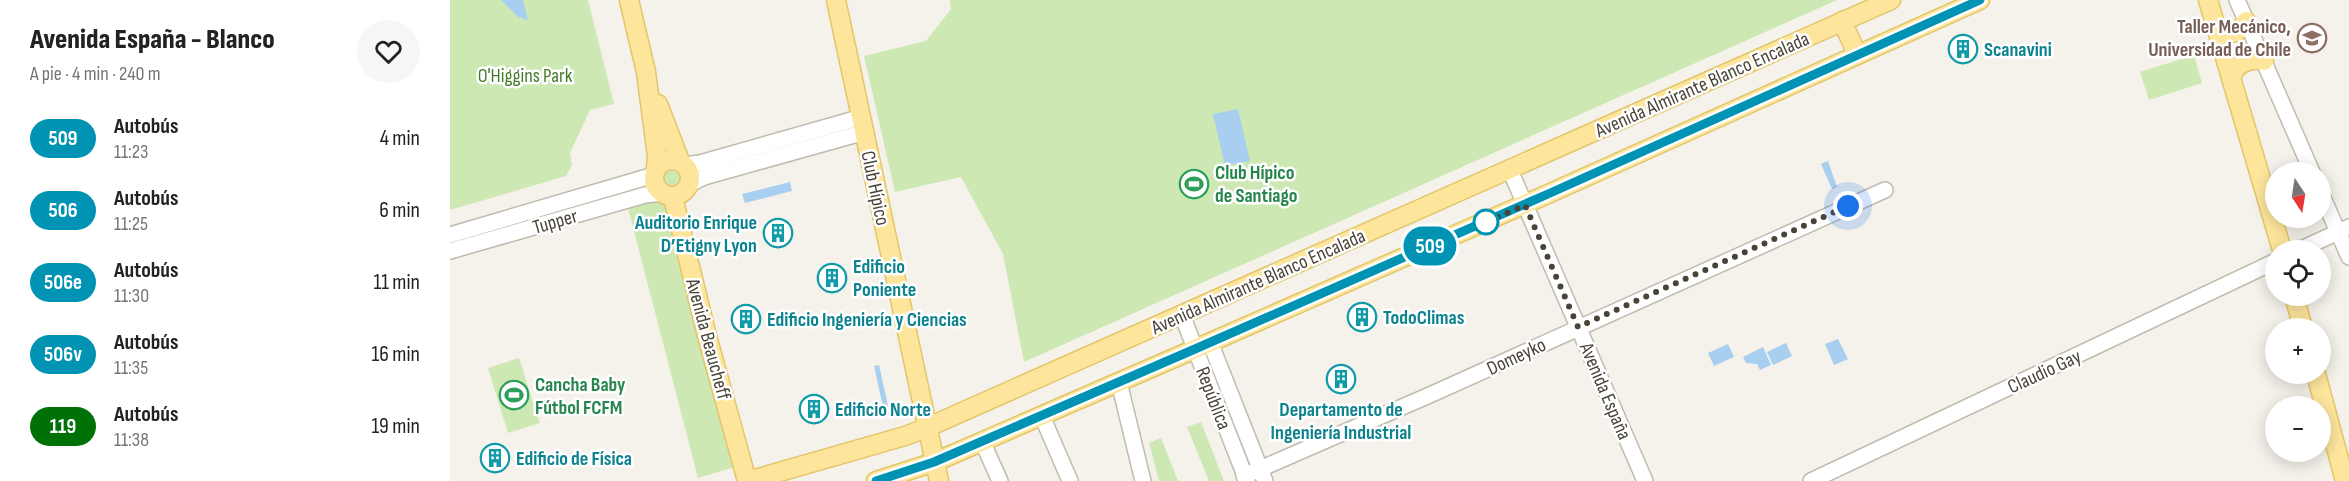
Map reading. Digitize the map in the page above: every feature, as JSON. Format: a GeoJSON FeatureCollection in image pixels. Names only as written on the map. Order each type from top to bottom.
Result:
{"type":"FeatureCollection","features":[{"type":"Feature","properties":{"kind":"main road"},"geometry":{"type":"LineString","coordinates":[[629,0],[646,72],[657,156],[655,185],[667,195],[683,193],[690,184],[690,174],[683,163],[646,72]]}},
{"type":"Feature","properties":{"kind":"main road","name":"Club Hípico"},"geometry":{"type":"LineString","coordinates":[[836,0],[939,481]]}},
{"type":"Feature","properties":{"kind":"main road","name":"Avenida Almirante Blanco Encalada"},"geometry":{"type":"LineString","coordinates":[[748,481],[926,428],[1891,0]]}},
{"type":"Feature","properties":{"kind":"main road","name":"Avenida Almirante Blanco Encalada"},"geometry":{"type":"LineString","coordinates":[[876,481],[934,462],[1203,346],[1525,205],[1980,0]]}},
{"type":"Feature","properties":{"kind":"main road"},"geometry":{"type":"LineString","coordinates":[[2208,0],[2279,240]]}},
{"type":"Feature","properties":{"kind":"main road"},"geometry":{"type":"LineString","coordinates":[[1842,21],[1857,54]]}},
{"type":"Feature","properties":{"kind":"main road"},"geometry":{"type":"LineString","coordinates":[[2218,32],[2236,33],[2247,21]]}},
{"type":"Feature","properties":{"kind":"main road"},"geometry":{"type":"LineString","coordinates":[[2231,75],[2242,63],[2253,60],[2264,61]]}},
{"type":"Feature","properties":{"kind":"main road"},"geometry":{"type":"LineString","coordinates":[[655,172],[667,160],[683,163]]}},
{"type":"Feature","properties":{"kind":"main road","name":"Avenida Beaucheff"},"geometry":{"type":"LineString","coordinates":[[667,195],[748,481]]}},
{"type":"Feature","properties":{"kind":"main road"},"geometry":{"type":"LineString","coordinates":[[2319,384],[2345,481]]}},
{"type":"Feature","properties":{"kind":"street"},"geometry":{"type":"LineString","coordinates":[[2237,0],[2308,162]]}},
{"type":"Feature","properties":{"kind":"street"},"geometry":{"type":"LineString","coordinates":[[683,163],[700,163],[863,124]]}},
{"type":"Feature","properties":{"kind":"street"},"geometry":{"type":"LineString","coordinates":[[690,184],[704,177],[863,124]]}},
{"type":"Feature","properties":{"kind":"street","name":"Avenida España"},"geometry":{"type":"LineString","coordinates":[[1510,170],[1645,481]]}},
{"type":"Feature","properties":{"kind":"street","name":"Tupper"},"geometry":{"type":"LineString","coordinates":[[450,235],[655,172]]}},
{"type":"Feature","properties":{"kind":"street","name":"Domeyko"},"geometry":{"type":"LineString","coordinates":[[1245,478],[1263,475],[1432,394],[1885,189]]}},
{"type":"Feature","properties":{"kind":"street","name":"Tupper"},"geometry":{"type":"LineString","coordinates":[[450,251],[645,195],[667,195]]}},
{"type":"Feature","properties":{"kind":"street"},"geometry":{"type":"LineString","coordinates":[[2331,208],[2344,229],[2349,257]]}},
{"type":"Feature","properties":{"kind":"street"},"geometry":{"type":"LineString","coordinates":[[2320,240],[2344,229]]}},
{"type":"Feature","properties":{"kind":"street","name":"Claudio Gay"},"geometry":{"type":"LineString","coordinates":[[1811,481],[2265,266]]}},
{"type":"Feature","properties":{"kind":"street","name":"República"},"geometry":{"type":"LineString","coordinates":[[1182,315],[1203,346],[1263,475]]}},
{"type":"Feature","properties":{"kind":"street","name":"República"},"geometry":{"type":"LineString","coordinates":[[1203,346],[1245,478]]}},
{"type":"Feature","properties":{"kind":"street"},"geometry":{"type":"LineString","coordinates":[[1119,382],[1143,481]]}},
{"type":"Feature","properties":{"kind":"street"},"geometry":{"type":"LineString","coordinates":[[1042,416],[1070,481]]}},
{"type":"Feature","properties":{"kind":"street"},"geometry":{"type":"LineString","coordinates":[[982,441],[1000,481]]}},
{"type":"Feature","properties":{"kind":"green space","name":"O'Higgins Park"},"geometry":{"type":"Polygon","coordinates":[[[450,0],[588,0],[614,104],[590,110],[570,153],[572,165],[566,176],[450,210],[450,0]]]}},
{"type":"Feature","properties":{"kind":"green space","name":"Club Hípico de Santiago"},"geometry":{"type":"Polygon","coordinates":[[[950,0],[1837,0],[1024,362],[1003,254],[961,177],[895,192],[864,56],[926,41],[951,9],[950,0]]]}},
{"type":"Feature","properties":{"kind":"green space"},"geometry":{"type":"Polygon","coordinates":[[[2194,55],[2202,83],[2149,100],[2140,72],[2194,55]]]}},
{"type":"Feature","properties":{"kind":"green space"},"geometry":{"type":"Polygon","coordinates":[[[672,170],[678,173],[681,179],[678,185],[672,188],[666,185],[663,179],[666,173],[672,170]]]}},
{"type":"Feature","properties":{"kind":"green space"},"geometry":{"type":"Polygon","coordinates":[[[654,201],[661,202],[668,209],[735,467],[698,478],[628,208],[654,201]]]}},
{"type":"Feature","properties":{"kind":"green space","name":"Cancha Baby Fútbol FCFM"},"geometry":{"type":"Polygon","coordinates":[[[519,358],[540,423],[508,433],[488,368],[519,358]]]}},
{"type":"Feature","properties":{"kind":"green space"},"geometry":{"type":"Polygon","coordinates":[[[1201,422],[1224,481],[1209,481],[1187,427],[1201,422]]]}},
{"type":"Feature","properties":{"kind":"green space"},"geometry":{"type":"Polygon","coordinates":[[[1161,438],[1178,481],[1159,481],[1149,443],[1161,438]]]}},
{"type":"Feature","properties":{"kind":"water"},"geometry":{"type":"Polygon","coordinates":[[[501,0],[523,0],[528,20],[518,17],[501,0]]]}},
{"type":"Feature","properties":{"kind":"water"},"geometry":{"type":"Polygon","coordinates":[[[1238,109],[1250,161],[1225,166],[1213,114],[1238,109]]]}},
{"type":"Feature","properties":{"kind":"water"},"geometry":{"type":"Polygon","coordinates":[[[1828,161],[1837,187],[1832,189],[1821,164],[1828,161]]]}},
{"type":"Feature","properties":{"kind":"water"},"geometry":{"type":"Polygon","coordinates":[[[790,182],[792,191],[745,203],[742,194],[790,182]]]}},
{"type":"Feature","properties":{"kind":"water"},"geometry":{"type":"Polygon","coordinates":[[[1838,339],[1848,359],[1834,365],[1825,344],[1838,339]]]}},
{"type":"Feature","properties":{"kind":"water"},"geometry":{"type":"Polygon","coordinates":[[[1786,343],[1792,356],[1773,365],[1767,352],[1786,343]]]}},
{"type":"Feature","properties":{"kind":"water"},"geometry":{"type":"Polygon","coordinates":[[[1728,344],[1734,357],[1714,366],[1708,353],[1728,344]]]}},
{"type":"Feature","properties":{"kind":"water"},"geometry":{"type":"Polygon","coordinates":[[[1763,347],[1771,365],[1760,370],[1757,364],[1746,363],[1743,357],[1763,347]]]}},
{"type":"Feature","properties":{"kind":"water"},"geometry":{"type":"Polygon","coordinates":[[[879,365],[890,415],[885,416],[874,366],[879,365]]]}},
{"type":"Feature","properties":{"kind":"bus line","name":"509"},"geometry":{"type":"LineString","coordinates":[[876,481],[934,462],[1195,349],[1980,0]]}},
{"type":"Feature","properties":{"kind":"place","name":"Taller Mecánico, Universidad de Chile"},"geometry":{"type":"Point","coordinates":[2312,38]}},
{"type":"Feature","properties":{"kind":"place","name":"Scanavini"},"geometry":{"type":"Point","coordinates":[1963,49]}},
{"type":"Feature","properties":{"kind":"place","name":"Club Hípico de Santiago"},"geometry":{"type":"Point","coordinates":[1194,184]}},
{"type":"Feature","properties":{"kind":"place","name":"Auditorio Enrique D’Etigny Lyon"},"geometry":{"type":"Point","coordinates":[778,233]}},
{"type":"Feature","properties":{"kind":"place","name":"Edificio Poniente"},"geometry":{"type":"Point","coordinates":[832,278]}},
{"type":"Feature","properties":{"kind":"place","name":"TodoClimas"},"geometry":{"type":"Point","coordinates":[1362,317]}},
{"type":"Feature","properties":{"kind":"place","name":"Edificio Ingeniería y Ciencias"},"geometry":{"type":"Point","coordinates":[746,319]}},
{"type":"Feature","properties":{"kind":"place","name":"Departamento de Ingeniería Industrial"},"geometry":{"type":"Point","coordinates":[1341,379]}},
{"type":"Feature","properties":{"kind":"place","name":"Cancha Baby Fútbol FCFM"},"geometry":{"type":"Point","coordinates":[514,395]}},
{"type":"Feature","properties":{"kind":"place","name":"Edificio Norte"},"geometry":{"type":"Point","coordinates":[814,409]}},
{"type":"Feature","properties":{"kind":"place","name":"Edificio de Física"},"geometry":{"type":"Point","coordinates":[495,458]}},
{"type":"Feature","properties":{"kind":"route"},"geometry":{"type":"LineString","coordinates":[[1486,222],[1477,226],[1525,205],[1578,327],[1848,206]]}}]}
